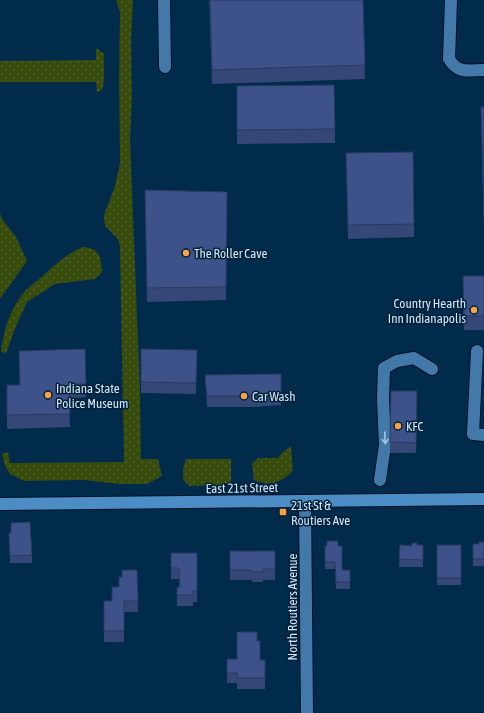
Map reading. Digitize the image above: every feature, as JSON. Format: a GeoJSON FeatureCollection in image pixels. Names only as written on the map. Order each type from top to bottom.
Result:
{"type":"FeatureCollection","features":[{"type":"Feature","properties":{"kind":"main road","name":"East 21st Street"},"geometry":{"type":"LineString","coordinates":[[0,504],[484,499]]}},
{"type":"Feature","properties":{"kind":"street"},"geometry":{"type":"LineString","coordinates":[[164,0],[165,67]]}},
{"type":"Feature","properties":{"kind":"street"},"geometry":{"type":"LineString","coordinates":[[451,0],[449,59],[454,67],[463,70],[484,70]]}},
{"type":"Feature","properties":{"kind":"street"},"geometry":{"type":"LineString","coordinates":[[476,351],[473,434],[484,435]]}},
{"type":"Feature","properties":{"kind":"street"},"geometry":{"type":"LineString","coordinates":[[380,480],[385,444],[384,368],[397,361],[414,358],[430,368]]}},
{"type":"Feature","properties":{"kind":"street","name":"North Routiers Avenue"},"geometry":{"type":"LineString","coordinates":[[305,501],[307,713]]}},
{"type":"Feature","properties":{"kind":"green space"},"geometry":{"type":"Polygon","coordinates":[[[116,0],[133,0],[130,139],[140,392],[141,459],[158,459],[162,476],[147,484],[120,484],[84,480],[24,481],[10,474],[5,466],[2,454],[8,452],[10,463],[124,462],[120,247],[118,239],[106,227],[104,221],[104,215],[115,186],[120,163],[120,12],[116,0]]]}},
{"type":"Feature","properties":{"kind":"green space"},"geometry":{"type":"Polygon","coordinates":[[[96,48],[104,54],[103,86],[101,90],[97,92],[96,82],[0,82],[0,61],[96,60],[96,48]]]}},
{"type":"Feature","properties":{"kind":"green space"},"geometry":{"type":"Polygon","coordinates":[[[0,213],[2,219],[16,237],[27,261],[0,299],[0,213]]]}},
{"type":"Feature","properties":{"kind":"green space"},"geometry":{"type":"Polygon","coordinates":[[[83,247],[96,251],[100,258],[102,272],[95,279],[55,284],[27,302],[6,353],[1,352],[9,319],[21,296],[57,263],[66,256],[83,247]]]}},
{"type":"Feature","properties":{"kind":"green space"},"geometry":{"type":"Polygon","coordinates":[[[291,446],[293,471],[275,483],[265,483],[254,480],[252,464],[258,458],[278,458],[291,446]]]}},
{"type":"Feature","properties":{"kind":"green space"},"geometry":{"type":"Polygon","coordinates":[[[186,459],[231,459],[231,482],[221,485],[189,486],[183,479],[183,468],[186,459]]]}},
{"type":"Feature","properties":{"kind":"building"},"geometry":{"type":"Polygon","coordinates":[[[210,0],[363,0],[365,65],[212,70],[210,0]]]}},
{"type":"Feature","properties":{"kind":"building"},"geometry":{"type":"Polygon","coordinates":[[[334,85],[335,129],[237,130],[237,86],[334,85]]]}},
{"type":"Feature","properties":{"kind":"building"},"geometry":{"type":"Polygon","coordinates":[[[481,107],[484,107],[484,217],[481,107]]]}},
{"type":"Feature","properties":{"kind":"building"},"geometry":{"type":"Polygon","coordinates":[[[413,152],[414,224],[348,225],[346,153],[413,152]]]}},
{"type":"Feature","properties":{"kind":"building","name":"The Roller Cave"},"geometry":{"type":"Polygon","coordinates":[[[145,190],[227,192],[226,287],[147,288],[145,190]]]}},
{"type":"Feature","properties":{"kind":"building","name":"Country Hearth Inn Indianapolis"},"geometry":{"type":"Polygon","coordinates":[[[463,276],[484,276],[484,316],[464,316],[463,276]]]}},
{"type":"Feature","properties":{"kind":"building"},"geometry":{"type":"Polygon","coordinates":[[[85,349],[86,384],[69,384],[70,414],[7,415],[7,385],[20,385],[19,351],[85,349]]]}},
{"type":"Feature","properties":{"kind":"building"},"geometry":{"type":"Polygon","coordinates":[[[141,349],[197,350],[196,383],[141,382],[141,349]]]}},
{"type":"Feature","properties":{"kind":"building"},"geometry":{"type":"Polygon","coordinates":[[[281,374],[281,395],[207,396],[205,375],[281,374]]]}},
{"type":"Feature","properties":{"kind":"building"},"geometry":{"type":"Polygon","coordinates":[[[391,391],[417,391],[416,443],[390,442],[391,391]]]}},
{"type":"Feature","properties":{"kind":"building"},"geometry":{"type":"Polygon","coordinates":[[[30,522],[32,555],[10,556],[9,533],[11,533],[11,523],[30,522]]]}},
{"type":"Feature","properties":{"kind":"building"},"geometry":{"type":"Polygon","coordinates":[[[327,541],[338,541],[338,546],[342,546],[342,570],[350,570],[350,582],[336,582],[335,562],[325,562],[325,546],[327,546],[327,541]]]}},
{"type":"Feature","properties":{"kind":"building"},"geometry":{"type":"Polygon","coordinates":[[[479,542],[484,542],[484,559],[473,559],[473,544],[479,544],[479,542]]]}},
{"type":"Feature","properties":{"kind":"building"},"geometry":{"type":"Polygon","coordinates":[[[412,543],[423,545],[423,560],[399,559],[400,545],[412,546],[412,543]]]}},
{"type":"Feature","properties":{"kind":"building"},"geometry":{"type":"Polygon","coordinates":[[[437,545],[461,545],[461,578],[437,578],[437,545]]]}},
{"type":"Feature","properties":{"kind":"building"},"geometry":{"type":"Polygon","coordinates":[[[230,551],[275,551],[275,569],[263,569],[263,572],[252,572],[252,570],[230,570],[230,551]]]}},
{"type":"Feature","properties":{"kind":"building"},"geometry":{"type":"Polygon","coordinates":[[[171,553],[197,553],[197,591],[193,591],[193,595],[177,595],[177,587],[180,587],[179,568],[171,568],[171,553]]]}},
{"type":"Feature","properties":{"kind":"building"},"geometry":{"type":"Polygon","coordinates":[[[122,570],[137,570],[138,601],[124,601],[124,631],[104,631],[104,601],[112,601],[112,587],[119,587],[119,577],[122,577],[122,570]]]}},
{"type":"Feature","properties":{"kind":"building"},"geometry":{"type":"Polygon","coordinates":[[[237,632],[257,632],[257,641],[260,641],[260,660],[265,660],[265,678],[237,678],[237,673],[227,673],[227,659],[237,659],[237,632]]]}},
{"type":"Feature","properties":{"kind":"place","name":"The Roller Cave"},"geometry":{"type":"Point","coordinates":[186,253]}},
{"type":"Feature","properties":{"kind":"place","name":"Country Hearth Inn Indianapolis"},"geometry":{"type":"Point","coordinates":[474,310]}},
{"type":"Feature","properties":{"kind":"place","name":"Indiana State Police Museum"},"geometry":{"type":"Point","coordinates":[48,395]}},
{"type":"Feature","properties":{"kind":"place","name":"Car Wash"},"geometry":{"type":"Point","coordinates":[244,396]}},
{"type":"Feature","properties":{"kind":"place","name":"KFC"},"geometry":{"type":"Point","coordinates":[398,426]}},
{"type":"Feature","properties":{"kind":"place","name":"21st St & Routiers Ave"},"geometry":{"type":"Point","coordinates":[283,512]}}]}
